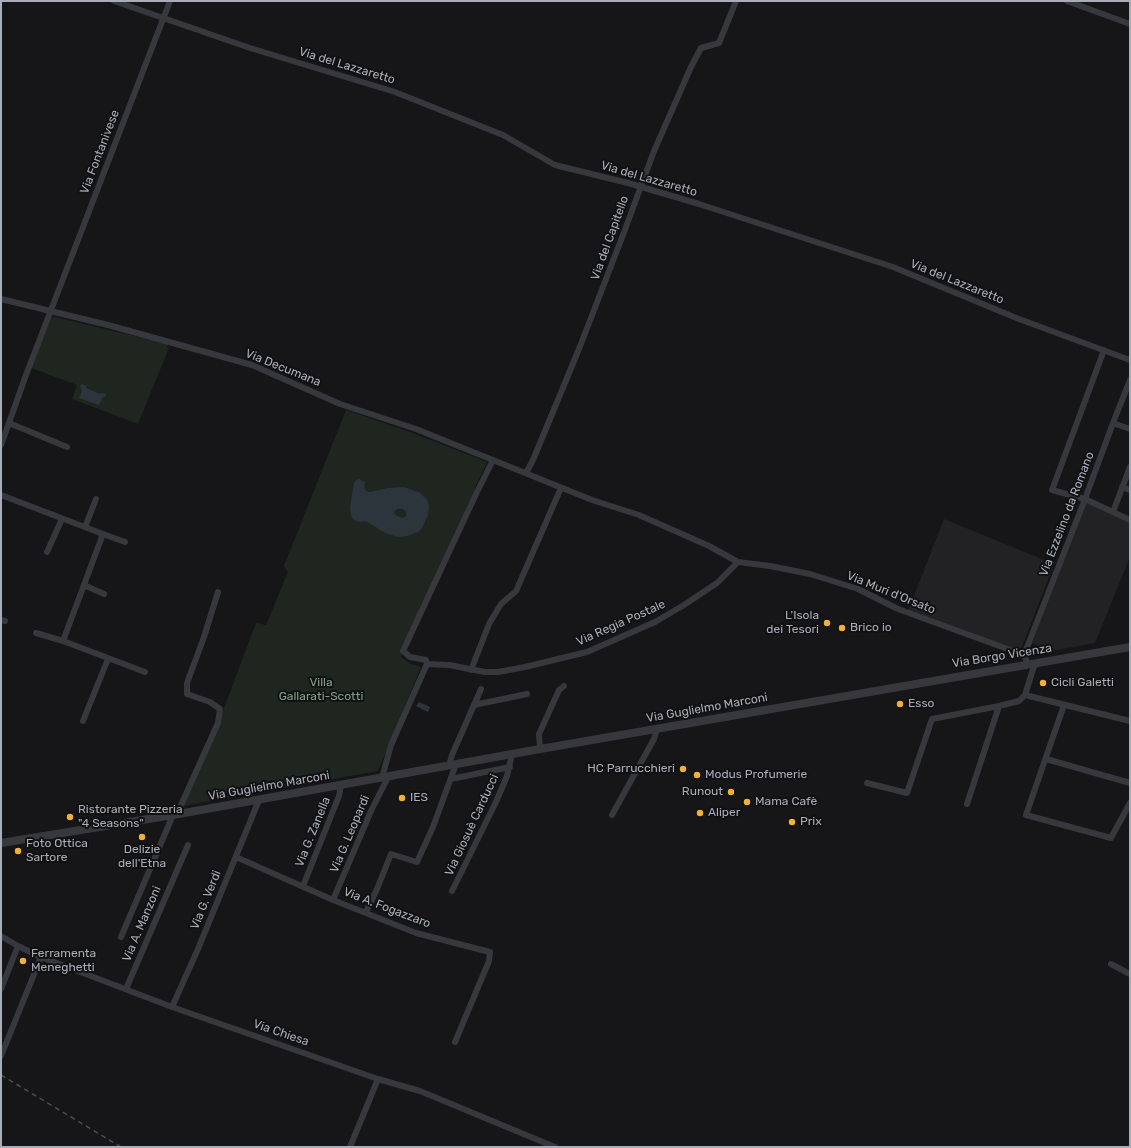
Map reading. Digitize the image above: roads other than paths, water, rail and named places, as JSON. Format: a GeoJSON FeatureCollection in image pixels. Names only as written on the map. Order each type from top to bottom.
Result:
{"type":"FeatureCollection","features":[{"type":"Feature","properties":{"kind":"street","name":"Via del Lazzaretto"},"geometry":{"type":"LineString","coordinates":[[114,1],[250,48],[395,92],[503,135],[555,165],[640,187],[720,211],[892,267],[1019,319],[1130,360]]}},
{"type":"Feature","properties":{"kind":"street","name":"Via Fontanivese"},"geometry":{"type":"LineString","coordinates":[[1,445],[26,375],[170,1]]}},
{"type":"Feature","properties":{"kind":"street","name":"Via del Capitello"},"geometry":{"type":"LineString","coordinates":[[526,473],[533,460],[582,343],[654,151],[691,67],[701,48],[720,43],[736,1]]}},
{"type":"Feature","properties":{"kind":"street"},"geometry":{"type":"LineString","coordinates":[[1067,1],[1130,24]]}},
{"type":"Feature","properties":{"kind":"street","name":"Via Decumana"},"geometry":{"type":"LineString","coordinates":[[1,299],[108,324],[252,365],[340,404],[416,429],[592,500],[639,515],[709,546],[738,562]]}},
{"type":"Feature","properties":{"kind":"street"},"geometry":{"type":"LineString","coordinates":[[1104,350],[1052,490],[1085,499],[1130,520]]}},
{"type":"Feature","properties":{"kind":"street","name":"Via Ezzelino da Romano"},"geometry":{"type":"LineString","coordinates":[[1024,655],[1085,499],[1112,423],[1130,380]]}},
{"type":"Feature","properties":{"kind":"street"},"geometry":{"type":"LineString","coordinates":[[10,423],[67,447]]}},
{"type":"Feature","properties":{"kind":"street"},"geometry":{"type":"LineString","coordinates":[[1112,423],[1130,429]]}},
{"type":"Feature","properties":{"kind":"street","name":"Via Regia Postale"},"geometry":{"type":"LineString","coordinates":[[493,460],[403,651],[410,657],[426,660],[427,664],[449,664],[471,670],[498,672],[526,668],[587,652],[654,622],[684,605],[717,583],[738,562]]}},
{"type":"Feature","properties":{"kind":"street"},"geometry":{"type":"LineString","coordinates":[[1113,512],[1130,467]]}},
{"type":"Feature","properties":{"kind":"street"},"geometry":{"type":"LineString","coordinates":[[1122,487],[1130,490]]}},
{"type":"Feature","properties":{"kind":"street"},"geometry":{"type":"LineString","coordinates":[[471,670],[489,624],[501,604],[516,591],[561,488]]}},
{"type":"Feature","properties":{"kind":"street"},"geometry":{"type":"LineString","coordinates":[[1,495],[125,542]]}},
{"type":"Feature","properties":{"kind":"street"},"geometry":{"type":"LineString","coordinates":[[85,527],[96,499]]}},
{"type":"Feature","properties":{"kind":"street"},"geometry":{"type":"LineString","coordinates":[[47,552],[64,519]]}},
{"type":"Feature","properties":{"kind":"street"},"geometry":{"type":"LineString","coordinates":[[63,641],[103,534]]}},
{"type":"Feature","properties":{"kind":"street","name":"Via Muri d'Orsato"},"geometry":{"type":"LineString","coordinates":[[738,562],[770,566],[810,574],[858,590],[898,609],[1024,655]]}},
{"type":"Feature","properties":{"kind":"street"},"geometry":{"type":"LineString","coordinates":[[84,585],[104,594]]}},
{"type":"Feature","properties":{"kind":"street"},"geometry":{"type":"LineString","coordinates":[[121,937],[218,723],[220,709],[210,702],[187,694],[187,684],[218,592]]}},
{"type":"Feature","properties":{"kind":"street"},"geometry":{"type":"LineString","coordinates":[[36,633],[63,641],[145,672]]}},
{"type":"Feature","properties":{"kind":"street","name":"Via Borgo Vicenza"},"geometry":{"type":"LineString","coordinates":[[879,690],[1130,647]]}},
{"type":"Feature","properties":{"kind":"street"},"geometry":{"type":"LineString","coordinates":[[867,783],[907,793],[932,719],[1020,701],[1025,695],[1031,664],[1024,655]]}},
{"type":"Feature","properties":{"kind":"street"},"geometry":{"type":"LineString","coordinates":[[83,721],[108,659]]}},
{"type":"Feature","properties":{"kind":"street"},"geometry":{"type":"LineString","coordinates":[[385,778],[391,745],[427,664]]}},
{"type":"Feature","properties":{"kind":"street"},"geometry":{"type":"LineString","coordinates":[[540,749],[539,734],[559,690],[564,686]]}},
{"type":"Feature","properties":{"kind":"street"},"geometry":{"type":"LineString","coordinates":[[366,912],[391,854],[417,862],[452,780],[454,749],[481,689]]}},
{"type":"Feature","properties":{"kind":"street","name":"Via Guglielmo Marconi"},"geometry":{"type":"LineString","coordinates":[[1,843],[175,815],[879,690]]}},
{"type":"Feature","properties":{"kind":"street"},"geometry":{"type":"LineString","coordinates":[[474,705],[527,694]]}},
{"type":"Feature","properties":{"kind":"street"},"geometry":{"type":"LineString","coordinates":[[1025,695],[1130,721]]}},
{"type":"Feature","properties":{"kind":"street"},"geometry":{"type":"LineString","coordinates":[[1064,705],[1026,815],[1111,838],[1130,803]]}},
{"type":"Feature","properties":{"kind":"street"},"geometry":{"type":"LineString","coordinates":[[967,804],[999,706]]}},
{"type":"Feature","properties":{"kind":"street"},"geometry":{"type":"LineString","coordinates":[[612,815],[654,739],[657,729]]}},
{"type":"Feature","properties":{"kind":"street","name":"Via Giosuè Carducci"},"geometry":{"type":"LineString","coordinates":[[452,891],[496,802],[510,767],[512,754]]}},
{"type":"Feature","properties":{"kind":"street"},"geometry":{"type":"LineString","coordinates":[[1046,759],[1130,783]]}},
{"type":"Feature","properties":{"kind":"street","name":"Via Giosuè Carducci"},"geometry":{"type":"LineString","coordinates":[[452,780],[510,767]]}},
{"type":"Feature","properties":{"kind":"street","name":"Via G. Leopardi"},"geometry":{"type":"LineString","coordinates":[[334,900],[385,778]]}},
{"type":"Feature","properties":{"kind":"street","name":"Via G. Zanella"},"geometry":{"type":"LineString","coordinates":[[303,886],[339,796],[341,785]]}},
{"type":"Feature","properties":{"kind":"street","name":"Via G. Verdi"},"geometry":{"type":"LineString","coordinates":[[172,1007],[183,985],[259,800]]}},
{"type":"Feature","properties":{"kind":"street","name":"Via A. Manzoni"},"geometry":{"type":"LineString","coordinates":[[126,989],[188,845]]}},
{"type":"Feature","properties":{"kind":"street","name":"Via A. Fogazzaro"},"geometry":{"type":"LineString","coordinates":[[236,857],[334,900],[416,933],[490,952],[489,961],[455,1042]]}},
{"type":"Feature","properties":{"kind":"street","name":"Via Chiesa"},"geometry":{"type":"LineString","coordinates":[[1,936],[41,957],[172,1007],[378,1079],[420,1091],[555,1147]]}},
{"type":"Feature","properties":{"kind":"street"},"geometry":{"type":"LineString","coordinates":[[1,989],[18,946]]}},
{"type":"Feature","properties":{"kind":"street"},"geometry":{"type":"LineString","coordinates":[[1,1056],[41,957]]}},
{"type":"Feature","properties":{"kind":"street"},"geometry":{"type":"LineString","coordinates":[[1111,964],[1130,974]]}},
{"type":"Feature","properties":{"kind":"street"},"geometry":{"type":"LineString","coordinates":[[350,1147],[378,1079]]}},
{"type":"Feature","properties":{"kind":"railway"},"geometry":{"type":"LineString","coordinates":[[1,1075],[121,1147]]}},
{"type":"Feature","properties":{"kind":"place","name":"L'Isola dei Tesori"},"geometry":{"type":"Point","coordinates":[827,623]}},
{"type":"Feature","properties":{"kind":"place","name":"Brico io"},"geometry":{"type":"Point","coordinates":[842,628]}},
{"type":"Feature","properties":{"kind":"place","name":"Cicli Galetti"},"geometry":{"type":"Point","coordinates":[1043,683]}},
{"type":"Feature","properties":{"kind":"place","name":"Esso"},"geometry":{"type":"Point","coordinates":[900,704]}},
{"type":"Feature","properties":{"kind":"place","name":"HC Parrucchieri"},"geometry":{"type":"Point","coordinates":[683,769]}},
{"type":"Feature","properties":{"kind":"place","name":"Modus Profumerie"},"geometry":{"type":"Point","coordinates":[697,775]}},
{"type":"Feature","properties":{"kind":"place","name":"Runout"},"geometry":{"type":"Point","coordinates":[731,792]}},
{"type":"Feature","properties":{"kind":"place","name":"IES"},"geometry":{"type":"Point","coordinates":[402,798]}},
{"type":"Feature","properties":{"kind":"place","name":"Mama Cafè"},"geometry":{"type":"Point","coordinates":[747,802]}},
{"type":"Feature","properties":{"kind":"place","name":"Aliper"},"geometry":{"type":"Point","coordinates":[700,813]}},
{"type":"Feature","properties":{"kind":"place","name":"Ristorante Pizzeria \"4 Seasons\""},"geometry":{"type":"Point","coordinates":[70,817]}},
{"type":"Feature","properties":{"kind":"place","name":"Prix"},"geometry":{"type":"Point","coordinates":[792,822]}},
{"type":"Feature","properties":{"kind":"place","name":"Delizie dell'Etna"},"geometry":{"type":"Point","coordinates":[142,837]}},
{"type":"Feature","properties":{"kind":"place","name":"Foto Ottica Sartore"},"geometry":{"type":"Point","coordinates":[18,851]}},
{"type":"Feature","properties":{"kind":"place","name":"Ferramenta Meneghetti"},"geometry":{"type":"Point","coordinates":[23,961]}},
{"type":"Feature","properties":{"kind":"park label","name":"Villa Gallarati-Scotti"},"geometry":{"type":"Point","coordinates":[321,690]}}]}
